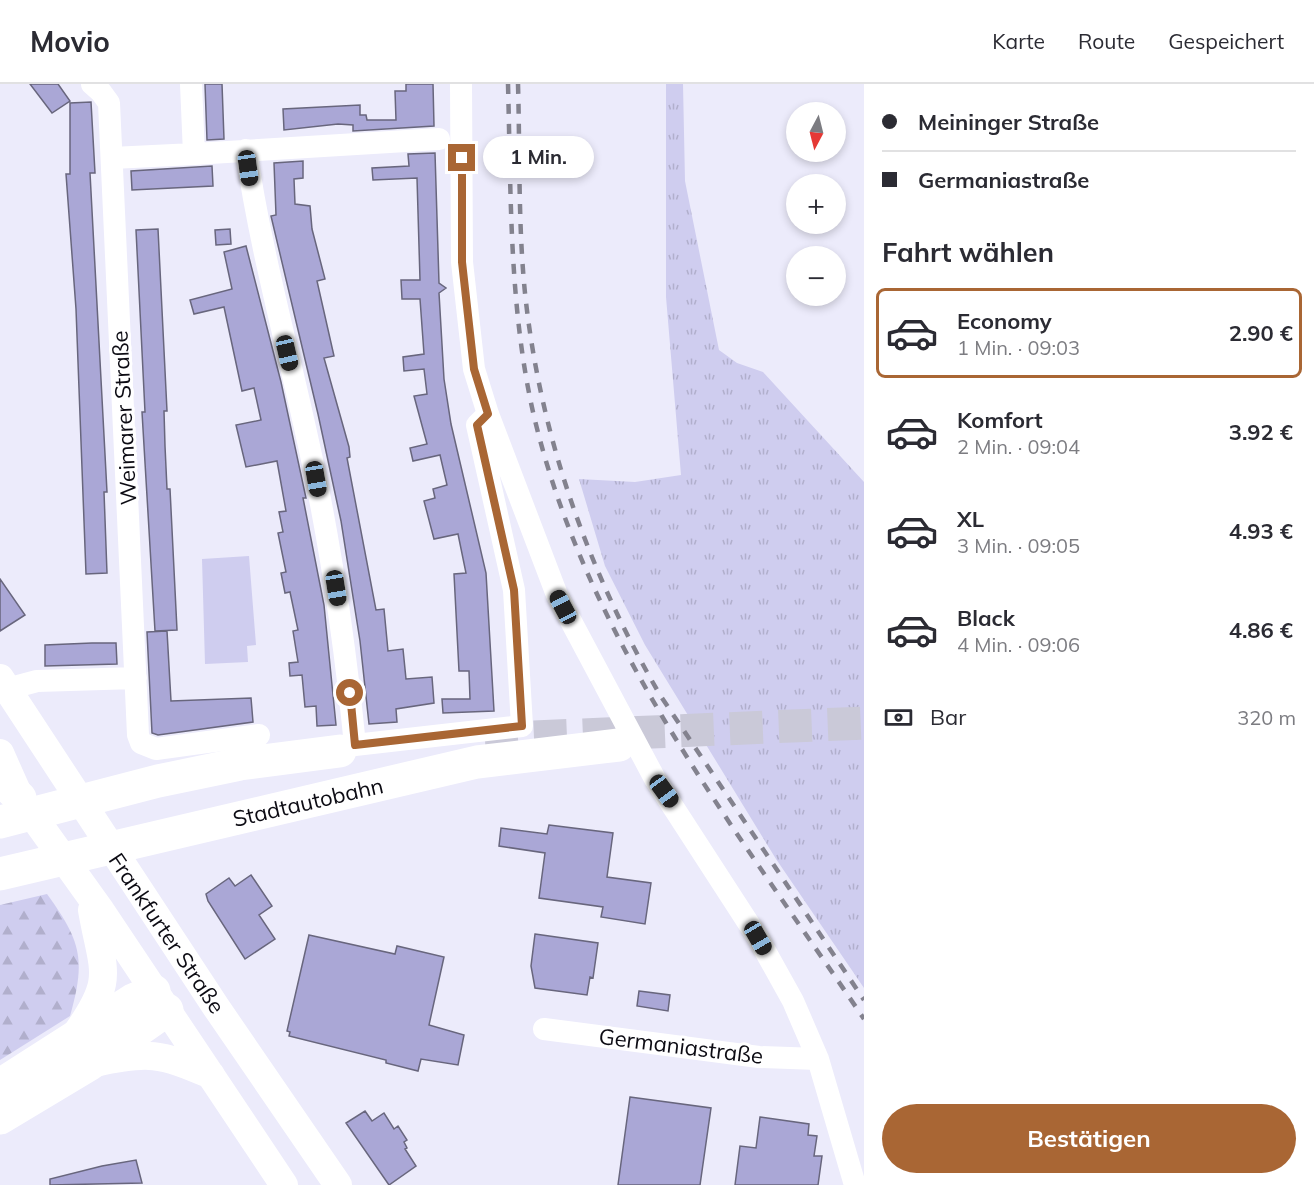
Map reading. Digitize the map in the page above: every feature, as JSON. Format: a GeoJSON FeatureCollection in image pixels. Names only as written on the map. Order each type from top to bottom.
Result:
{"type":"FeatureCollection","features":[{"type":"Feature","properties":{"kind":"highway","name":"Stadtautobahn"},"geometry":{"type":"LineString","coordinates":[[0,874],[477,762],[619,745]]}},
{"type":"Feature","properties":{"kind":"highway","name":"Stadtautobahn"},"geometry":{"type":"LineString","coordinates":[[7,800],[158,781],[240,764],[340,752]]}},
{"type":"Feature","properties":{"kind":"highway"},"geometry":{"type":"LineString","coordinates":[[0,1118],[80,1052],[140,996],[167,998]]}},
{"type":"Feature","properties":{"kind":"highway"},"geometry":{"type":"LineString","coordinates":[[0,1085],[80,1052]]}},
{"type":"Feature","properties":{"kind":"main road","name":"Frankfurter Straße"},"geometry":{"type":"LineString","coordinates":[[2,687],[338,1185]]}},
{"type":"Feature","properties":{"kind":"main road","name":"Frankfurter Straße"},"geometry":{"type":"LineString","coordinates":[[0,753],[7,800],[85,889],[123,944],[167,998],[211,1075],[284,1185]]}},
{"type":"Feature","properties":{"kind":"main road"},"geometry":{"type":"LineString","coordinates":[[85,889],[104,957],[104,972],[80,1052],[155,1054],[211,1075]]}},
{"type":"Feature","properties":{"kind":"main road"},"geometry":{"type":"LineString","coordinates":[[123,944],[151,948],[158,940],[160,922]]}},
{"type":"Feature","properties":{"kind":"main road"},"geometry":{"type":"LineString","coordinates":[[180,953],[167,998],[216,1007]]}},
{"type":"Feature","properties":{"kind":"street","name":"Weimarer Straße"},"geometry":{"type":"LineString","coordinates":[[92,84],[102,92],[109,103],[138,735],[141,743],[156,749],[259,735]]}},
{"type":"Feature","properties":{"kind":"street"},"geometry":{"type":"LineString","coordinates":[[191,84],[194,154]]}},
{"type":"Feature","properties":{"kind":"street"},"geometry":{"type":"LineString","coordinates":[[462,84],[462,262],[474,369],[488,414],[557,595],[655,779],[758,938],[793,1001],[818,1059],[855,1185]]}},
{"type":"Feature","properties":{"kind":"street"},"geometry":{"type":"LineString","coordinates":[[112,158],[439,139]]}},
{"type":"Feature","properties":{"kind":"street"},"geometry":{"type":"LineString","coordinates":[[246,150],[257,222],[316,479],[333,566],[344,631],[355,745],[522,726],[514,590],[477,425],[488,414]]}},
{"type":"Feature","properties":{"kind":"street"},"geometry":{"type":"LineString","coordinates":[[2,687],[37,681],[136,678]]}},
{"type":"Feature","properties":{"kind":"street","name":"Germaniastraße"},"geometry":{"type":"LineString","coordinates":[[544,1029],[756,1057],[818,1059]]}},
{"type":"Feature","properties":{"kind":"green space"},"geometry":{"type":"Polygon","coordinates":[[[666,84],[683,84],[685,181],[719,350],[737,363],[763,372],[864,482],[864,988],[776,859],[645,645],[605,566],[579,479],[635,482],[681,475],[666,297],[666,84]]]}},
{"type":"Feature","properties":{"kind":"green space"},"geometry":{"type":"Polygon","coordinates":[[[249,556],[256,645],[247,646],[248,662],[205,664],[202,559],[249,556]]]}},
{"type":"Feature","properties":{"kind":"green space"},"geometry":{"type":"Polygon","coordinates":[[[47,894],[67,925],[77,952],[78,980],[70,1016],[0,1060],[0,905],[47,894]]]}},
{"type":"Feature","properties":{"kind":"building"},"geometry":{"type":"Polygon","coordinates":[[[30,84],[58,84],[70,101],[52,113],[30,84]]]}},
{"type":"Feature","properties":{"kind":"building"},"geometry":{"type":"Polygon","coordinates":[[[205,84],[222,84],[224,139],[207,140],[205,84]]]}},
{"type":"Feature","properties":{"kind":"building"},"geometry":{"type":"Polygon","coordinates":[[[406,84],[433,84],[434,126],[353,131],[353,125],[338,124],[284,130],[283,109],[360,105],[360,115],[366,115],[367,120],[396,120],[395,91],[406,91],[406,84]]]}},
{"type":"Feature","properties":{"kind":"building"},"geometry":{"type":"Polygon","coordinates":[[[91,102],[95,173],[90,173],[107,492],[104,492],[107,573],[86,574],[76,309],[66,174],[70,174],[70,103],[91,102]]]}},
{"type":"Feature","properties":{"kind":"building"},"geometry":{"type":"Polygon","coordinates":[[[435,153],[439,283],[446,288],[439,293],[444,379],[451,424],[486,573],[494,711],[443,713],[442,699],[470,699],[469,671],[459,671],[454,574],[466,573],[458,534],[434,539],[424,501],[435,498],[433,489],[447,485],[440,455],[413,461],[410,448],[427,444],[414,396],[427,394],[424,369],[404,371],[403,357],[424,354],[420,299],[402,299],[401,280],[420,280],[417,178],[373,180],[372,168],[409,166],[408,154],[435,153]]]}},
{"type":"Feature","properties":{"kind":"building"},"geometry":{"type":"Polygon","coordinates":[[[303,161],[303,178],[294,179],[295,204],[310,206],[312,229],[325,279],[317,281],[334,356],[324,358],[349,447],[350,457],[347,458],[376,610],[384,609],[388,651],[403,649],[406,679],[432,677],[434,703],[396,709],[397,722],[369,724],[360,641],[341,521],[271,216],[276,215],[274,163],[303,161]]]}},
{"type":"Feature","properties":{"kind":"building"},"geometry":{"type":"Polygon","coordinates":[[[212,166],[213,186],[132,190],[131,171],[212,166]]]}},
{"type":"Feature","properties":{"kind":"building"},"geometry":{"type":"Polygon","coordinates":[[[158,229],[167,411],[164,411],[167,489],[170,489],[177,630],[155,631],[142,412],[145,412],[136,230],[158,229]]]}},
{"type":"Feature","properties":{"kind":"building"},"geometry":{"type":"Polygon","coordinates":[[[230,229],[231,244],[216,245],[215,230],[230,229]]]}},
{"type":"Feature","properties":{"kind":"building"},"geometry":{"type":"Polygon","coordinates":[[[246,246],[281,382],[306,498],[303,498],[324,605],[336,725],[317,726],[316,706],[305,707],[302,675],[290,676],[289,663],[298,662],[293,631],[298,630],[290,592],[285,593],[281,573],[286,572],[278,533],[283,532],[279,512],[286,511],[277,461],[246,467],[236,425],[261,420],[254,388],[242,391],[224,307],[194,314],[190,300],[232,289],[224,252],[246,246]]]}},
{"type":"Feature","properties":{"kind":"building"},"geometry":{"type":"Polygon","coordinates":[[[0,579],[25,615],[0,631],[0,579]]]}},
{"type":"Feature","properties":{"kind":"building"},"geometry":{"type":"Polygon","coordinates":[[[167,631],[171,701],[251,698],[253,722],[158,735],[152,733],[147,632],[167,631]]]}},
{"type":"Feature","properties":{"kind":"building"},"geometry":{"type":"Polygon","coordinates":[[[116,643],[117,664],[45,666],[45,645],[116,643]]]}},
{"type":"Feature","properties":{"kind":"building"},"geometry":{"type":"Polygon","coordinates":[[[549,825],[613,833],[607,877],[651,883],[645,924],[601,917],[603,907],[539,898],[545,853],[499,846],[501,828],[547,834],[549,825]]]}},
{"type":"Feature","properties":{"kind":"building"},"geometry":{"type":"Polygon","coordinates":[[[251,875],[272,906],[259,915],[275,939],[245,959],[208,901],[206,894],[229,878],[235,886],[251,875]]]}},
{"type":"Feature","properties":{"kind":"building"},"geometry":{"type":"Polygon","coordinates":[[[535,934],[598,943],[593,978],[590,977],[587,995],[535,988],[531,966],[535,934]]]}},
{"type":"Feature","properties":{"kind":"building"},"geometry":{"type":"Polygon","coordinates":[[[309,935],[395,954],[397,946],[444,957],[429,1025],[464,1035],[458,1065],[421,1059],[418,1071],[386,1063],[386,1060],[289,1036],[290,1032],[287,1031],[309,935]]]}},
{"type":"Feature","properties":{"kind":"building"},"geometry":{"type":"Polygon","coordinates":[[[639,991],[670,995],[668,1011],[637,1006],[639,991]]]}},
{"type":"Feature","properties":{"kind":"building"},"geometry":{"type":"Polygon","coordinates":[[[630,1097],[711,1108],[700,1185],[618,1185],[630,1097]]]}},
{"type":"Feature","properties":{"kind":"building"},"geometry":{"type":"Polygon","coordinates":[[[365,1111],[372,1121],[384,1113],[394,1129],[398,1126],[407,1140],[404,1142],[407,1148],[405,1149],[416,1166],[389,1185],[346,1123],[365,1111]]]}},
{"type":"Feature","properties":{"kind":"building"},"geometry":{"type":"Polygon","coordinates":[[[760,1117],[809,1124],[808,1135],[817,1136],[814,1156],[822,1156],[818,1185],[735,1185],[740,1146],[756,1148],[760,1117]]]}},
{"type":"Feature","properties":{"kind":"building"},"geometry":{"type":"Polygon","coordinates":[[[136,1160],[142,1183],[50,1185],[50,1179],[136,1160]]]}},
{"type":"Feature","properties":{"kind":"tunnel"},"geometry":{"type":"LineString","coordinates":[[485,739],[864,723]]}},
{"type":"Feature","properties":{"kind":"railway"},"geometry":{"type":"LineString","coordinates":[[508,84],[511,207],[519,331],[533,412],[557,496],[589,577],[627,655],[670,730],[717,804],[864,1019]]}},
{"type":"Feature","properties":{"kind":"railway"},"geometry":{"type":"LineString","coordinates":[[518,84],[521,241],[525,293],[542,399],[571,501],[611,600],[660,695],[864,1000]]}},
{"type":"Feature","properties":{"kind":"route"},"geometry":{"type":"LineString","coordinates":[[350,693],[355,745],[522,726],[514,590],[477,425],[488,414],[474,369],[462,262],[462,158]]}}]}
